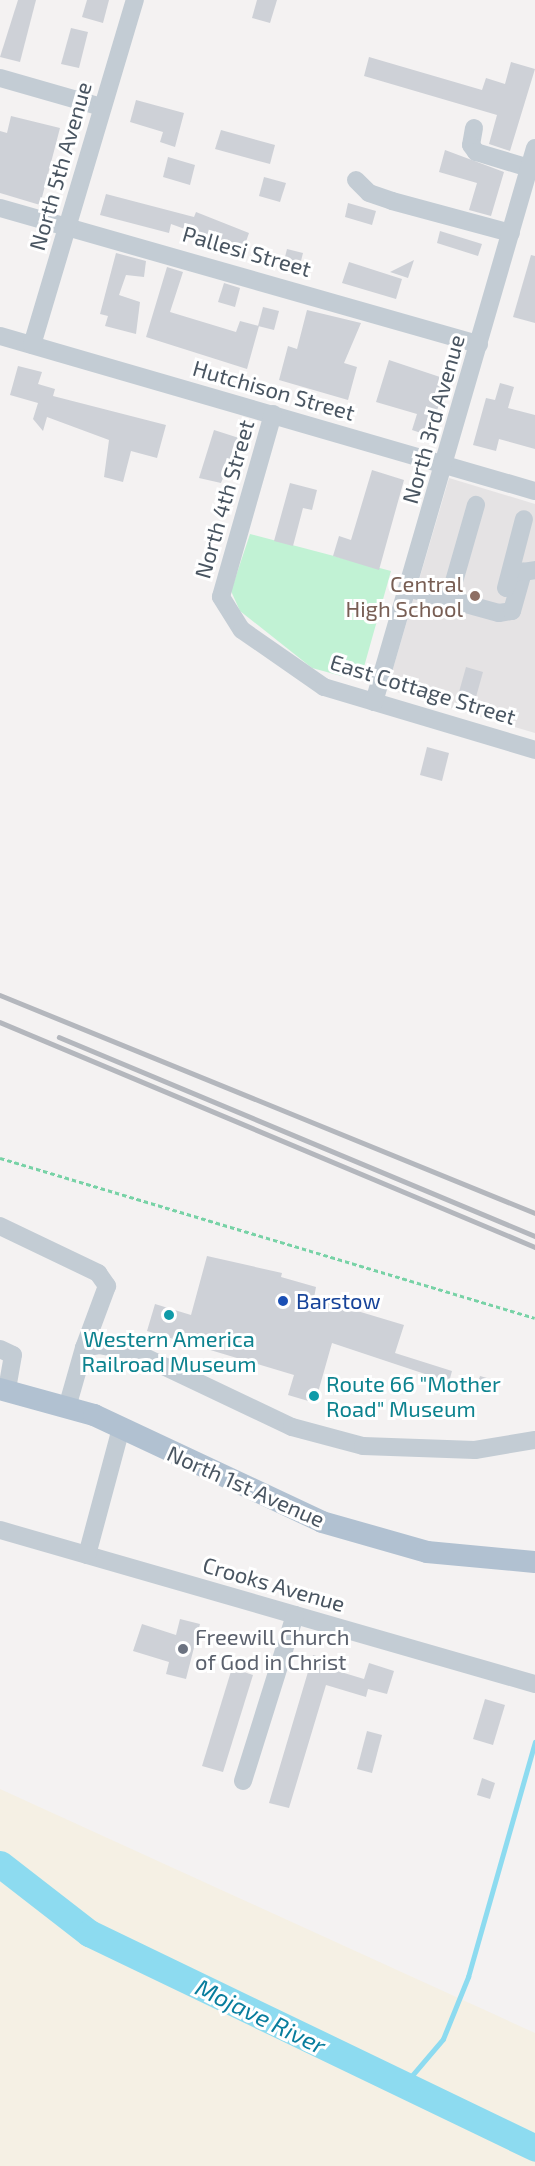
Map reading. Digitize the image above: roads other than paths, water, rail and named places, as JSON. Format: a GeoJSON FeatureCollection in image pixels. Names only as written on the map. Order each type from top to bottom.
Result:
{"type":"FeatureCollection","features":[{"type":"Feature","properties":{"kind":"main road","name":"North 1st Avenue"},"geometry":{"type":"LineString","coordinates":[[3,1390],[68,1404],[272,1503],[342,1528],[427,1552],[535,1562]]}},
{"type":"Feature","properties":{"kind":"street","name":"North 5th Avenue"},"geometry":{"type":"LineString","coordinates":[[32,345],[135,0]]}},
{"type":"Feature","properties":{"kind":"street"},"geometry":{"type":"LineString","coordinates":[[0,78],[102,107]]}},
{"type":"Feature","properties":{"kind":"street"},"geometry":{"type":"LineString","coordinates":[[474,128],[471,145],[476,152],[529,168]]}},
{"type":"Feature","properties":{"kind":"street","name":"North 3rd Avenue"},"geometry":{"type":"LineString","coordinates":[[374,702],[535,148]]}},
{"type":"Feature","properties":{"kind":"street"},"geometry":{"type":"LineString","coordinates":[[356,180],[369,193],[392,201],[511,233]]}},
{"type":"Feature","properties":{"kind":"street","name":"Pallesi Street"},"geometry":{"type":"LineString","coordinates":[[0,208],[479,344]]}},
{"type":"Feature","properties":{"kind":"street","name":"Hutchison Street"},"geometry":{"type":"LineString","coordinates":[[0,336],[535,491]]}},
{"type":"Feature","properties":{"kind":"street","name":"North 4th Street"},"geometry":{"type":"LineString","coordinates":[[220,597],[273,414]]}},
{"type":"Feature","properties":{"kind":"street"},"geometry":{"type":"LineString","coordinates":[[449,599],[476,505]]}},
{"type":"Feature","properties":{"kind":"street"},"geometry":{"type":"LineString","coordinates":[[499,613],[524,519]]}},
{"type":"Feature","properties":{"kind":"street"},"geometry":{"type":"LineString","coordinates":[[408,588],[499,613],[512,610],[523,572],[535,570]]}},
{"type":"Feature","properties":{"kind":"street","name":"East Cottage Street"},"geometry":{"type":"LineString","coordinates":[[220,597],[242,630],[274,656],[324,687],[535,750]]}},
{"type":"Feature","properties":{"kind":"street"},"geometry":{"type":"LineString","coordinates":[[0,1226],[98,1273],[107,1286],[84,1348],[68,1404]]}},
{"type":"Feature","properties":{"kind":"street"},"geometry":{"type":"LineString","coordinates":[[84,1348],[134,1352],[292,1427],[363,1446],[475,1450],[535,1440]]}},
{"type":"Feature","properties":{"kind":"street"},"geometry":{"type":"LineString","coordinates":[[0,1349],[13,1355],[3,1390]]}},
{"type":"Feature","properties":{"kind":"street"},"geometry":{"type":"LineString","coordinates":[[87,1555],[121,1428]]}},
{"type":"Feature","properties":{"kind":"street","name":"Crooks Avenue"},"geometry":{"type":"LineString","coordinates":[[0,1530],[535,1684]]}},
{"type":"Feature","properties":{"kind":"street"},"geometry":{"type":"LineString","coordinates":[[243,1781],[295,1615]]}},
{"type":"Feature","properties":{"kind":"waterway"},"geometry":{"type":"LineString","coordinates":[[404,2085],[443,2039],[468,1977],[535,1742]]}},
{"type":"Feature","properties":{"kind":"waterway","name":"Mojave River"},"geometry":{"type":"LineString","coordinates":[[0,1864],[89,1933],[535,2148]]}},
{"type":"Feature","properties":{"kind":"railway"},"geometry":{"type":"LineString","coordinates":[[0,995],[535,1213]]}},
{"type":"Feature","properties":{"kind":"railway"},"geometry":{"type":"LineString","coordinates":[[0,1022],[535,1247]]}},
{"type":"Feature","properties":{"kind":"railway"},"geometry":{"type":"LineString","coordinates":[[59,1037],[535,1236]]}},
{"type":"Feature","properties":{"kind":"place","name":"Central High School"},"geometry":{"type":"Point","coordinates":[475,596]}},
{"type":"Feature","properties":{"kind":"place","name":"Barstow"},"geometry":{"type":"Point","coordinates":[283,1301]}},
{"type":"Feature","properties":{"kind":"place","name":"Western America Railroad Museum"},"geometry":{"type":"Point","coordinates":[169,1315]}},
{"type":"Feature","properties":{"kind":"place","name":"Route 66 \"Mother Road\" Museum"},"geometry":{"type":"Point","coordinates":[314,1396]}},
{"type":"Feature","properties":{"kind":"place","name":"Freewill Church of God in Christ"},"geometry":{"type":"Point","coordinates":[183,1649]}}]}
